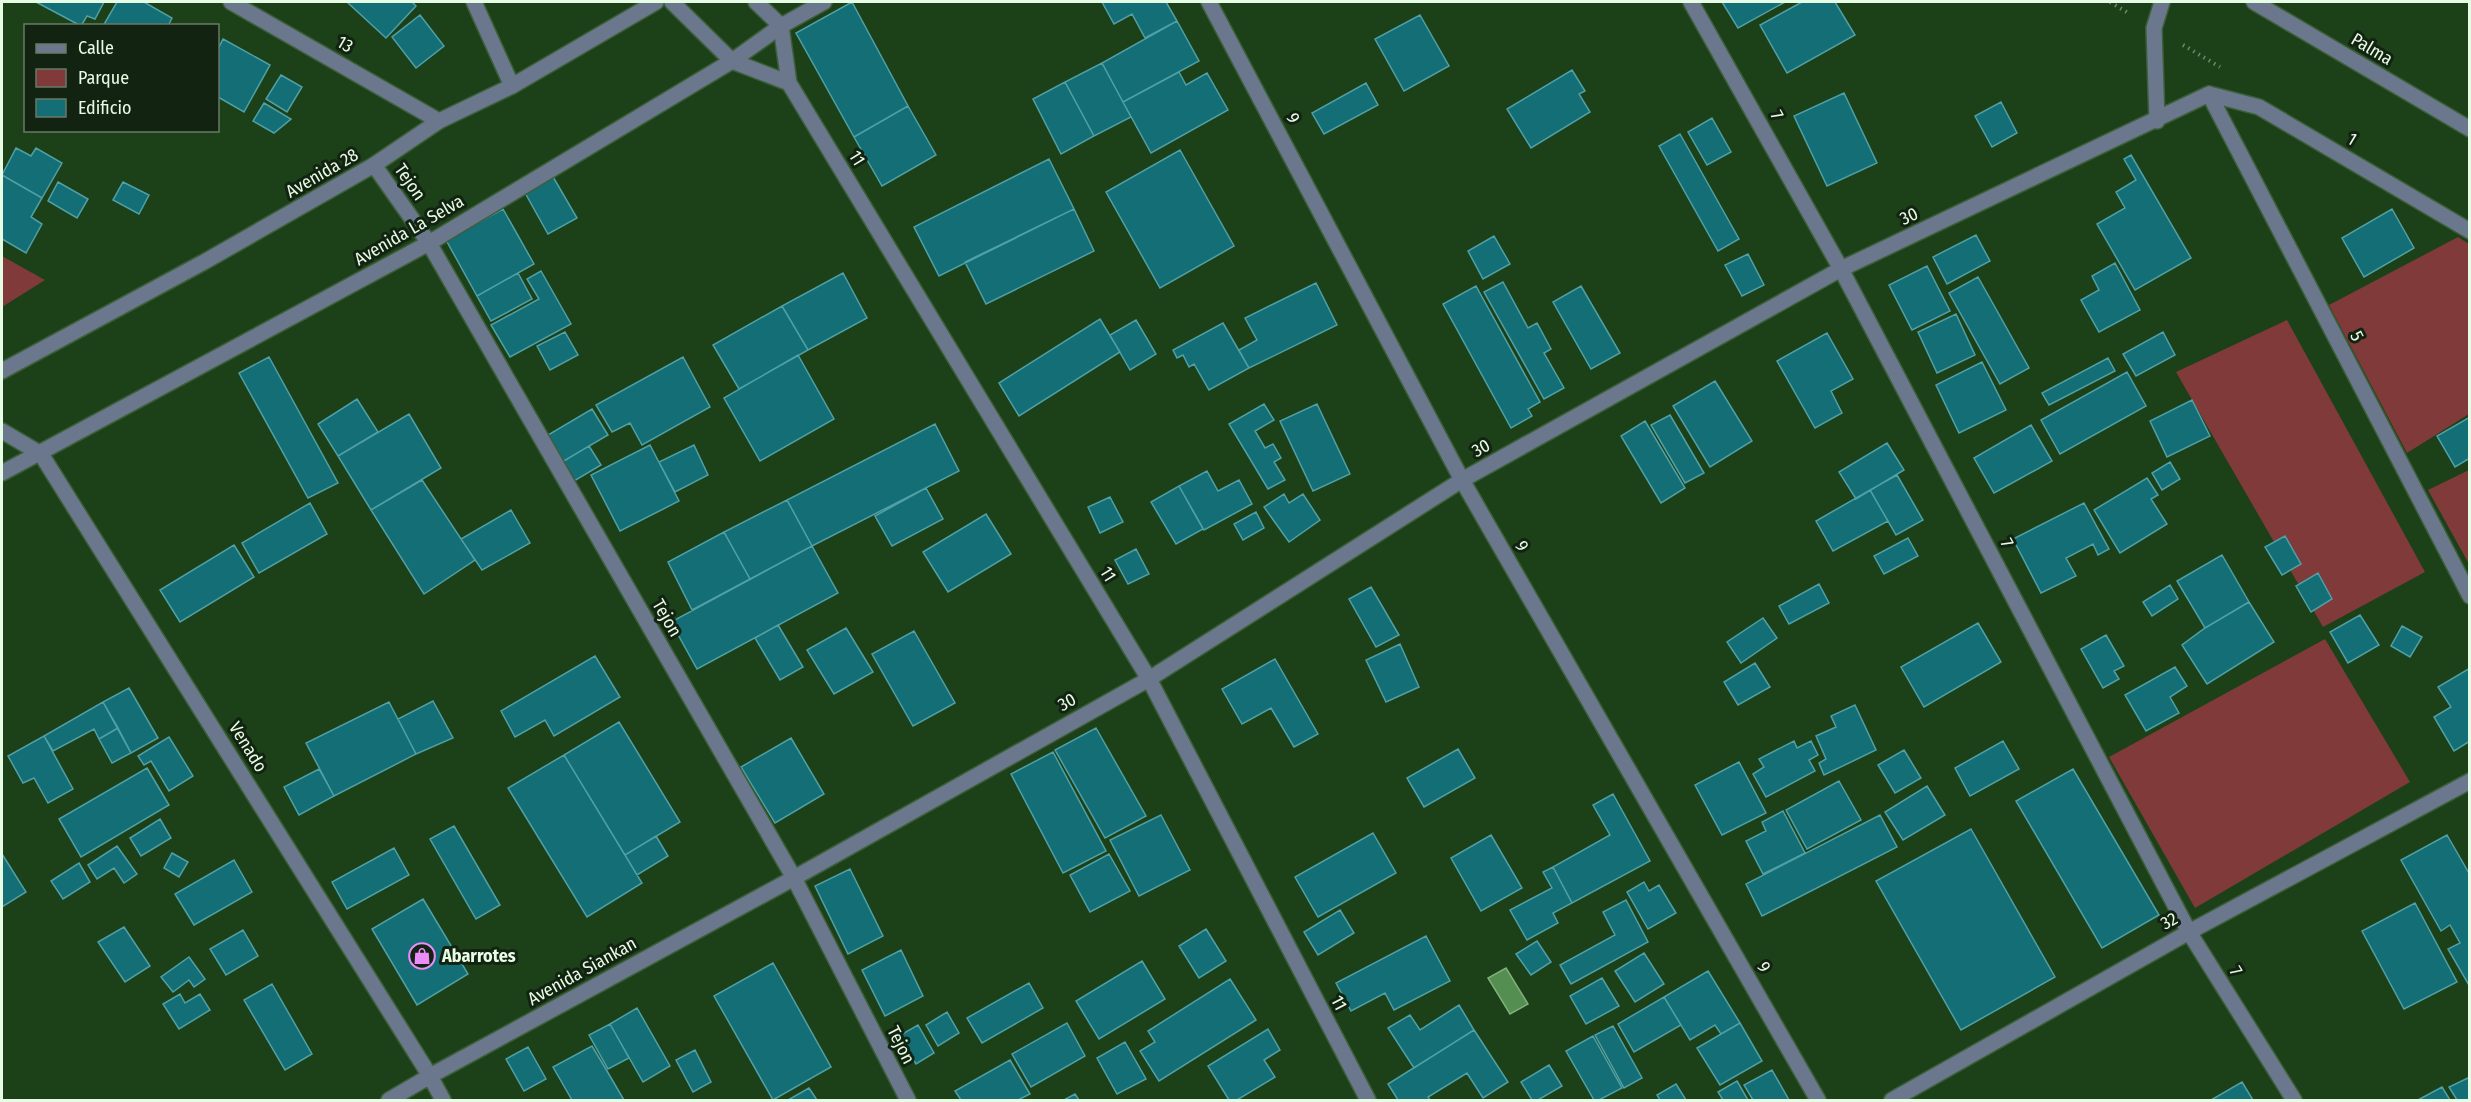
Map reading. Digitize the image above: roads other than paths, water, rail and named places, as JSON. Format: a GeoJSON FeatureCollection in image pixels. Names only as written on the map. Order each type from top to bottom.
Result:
{"type":"FeatureCollection","features":[{"type":"Feature","properties":{"kind":"street","name":"13"},"geometry":{"type":"LineString","coordinates":[[231,2],[440,121]]}},
{"type":"Feature","properties":{"kind":"street"},"geometry":{"type":"LineString","coordinates":[[474,2],[512,86]]}},
{"type":"Feature","properties":{"kind":"street","name":"Avenida 28"},"geometry":{"type":"LineString","coordinates":[[2,370],[204,262],[374,165],[440,121],[512,86],[656,2]]}},
{"type":"Feature","properties":{"kind":"street"},"geometry":{"type":"LineString","coordinates":[[672,2],[732,61],[789,83],[781,26],[756,2]]}},
{"type":"Feature","properties":{"kind":"street","name":"Avenida La Selva"},"geometry":{"type":"LineString","coordinates":[[2,474],[429,243],[732,61],[781,26],[824,2]]}},
{"type":"Feature","properties":{"kind":"street","name":"9"},"geometry":{"type":"LineString","coordinates":[[1209,2],[1462,480],[1818,1101]]}},
{"type":"Feature","properties":{"kind":"street","name":"7"},"geometry":{"type":"LineString","coordinates":[[1691,2],[1841,269],[2189,932],[2294,1101]]}},
{"type":"Feature","properties":{"kind":"street"},"geometry":{"type":"LineString","coordinates":[[2157,121],[2154,28],[2162,2]]}},
{"type":"Feature","properties":{"kind":"street","name":"Palma"},"geometry":{"type":"LineString","coordinates":[[2254,2],[2469,129]]}},
{"type":"Feature","properties":{"kind":"street","name":"11"},"geometry":{"type":"LineString","coordinates":[[789,83],[1149,679],[1368,1101]]}},
{"type":"Feature","properties":{"kind":"street","name":"30"},"geometry":{"type":"LineString","coordinates":[[794,878],[1149,679],[1462,480],[1841,269],[2157,121],[2209,94]]}},
{"type":"Feature","properties":{"kind":"street","name":"1"},"geometry":{"type":"LineString","coordinates":[[2209,94],[2259,106],[2469,231]]}},
{"type":"Feature","properties":{"kind":"street","name":"5"},"geometry":{"type":"LineString","coordinates":[[2209,94],[2469,596]]}},
{"type":"Feature","properties":{"kind":"street","name":"Tejon"},"geometry":{"type":"LineString","coordinates":[[374,165],[429,243],[794,878],[908,1101]]}},
{"type":"Feature","properties":{"kind":"street","name":"Venado"},"geometry":{"type":"LineString","coordinates":[[2,431],[41,454],[430,1076],[443,1101]]}},
{"type":"Feature","properties":{"kind":"street","name":"32"},"geometry":{"type":"LineString","coordinates":[[1892,1101],[2189,932],[2469,782]]}},
{"type":"Feature","properties":{"kind":"street","name":"Avenida Siankan"},"geometry":{"type":"LineString","coordinates":[[389,1101],[430,1076],[794,878]]}},
{"type":"Feature","properties":{"kind":"place","name":"Abarrotes"},"geometry":{"type":"Point","coordinates":[422,956]}}]}
